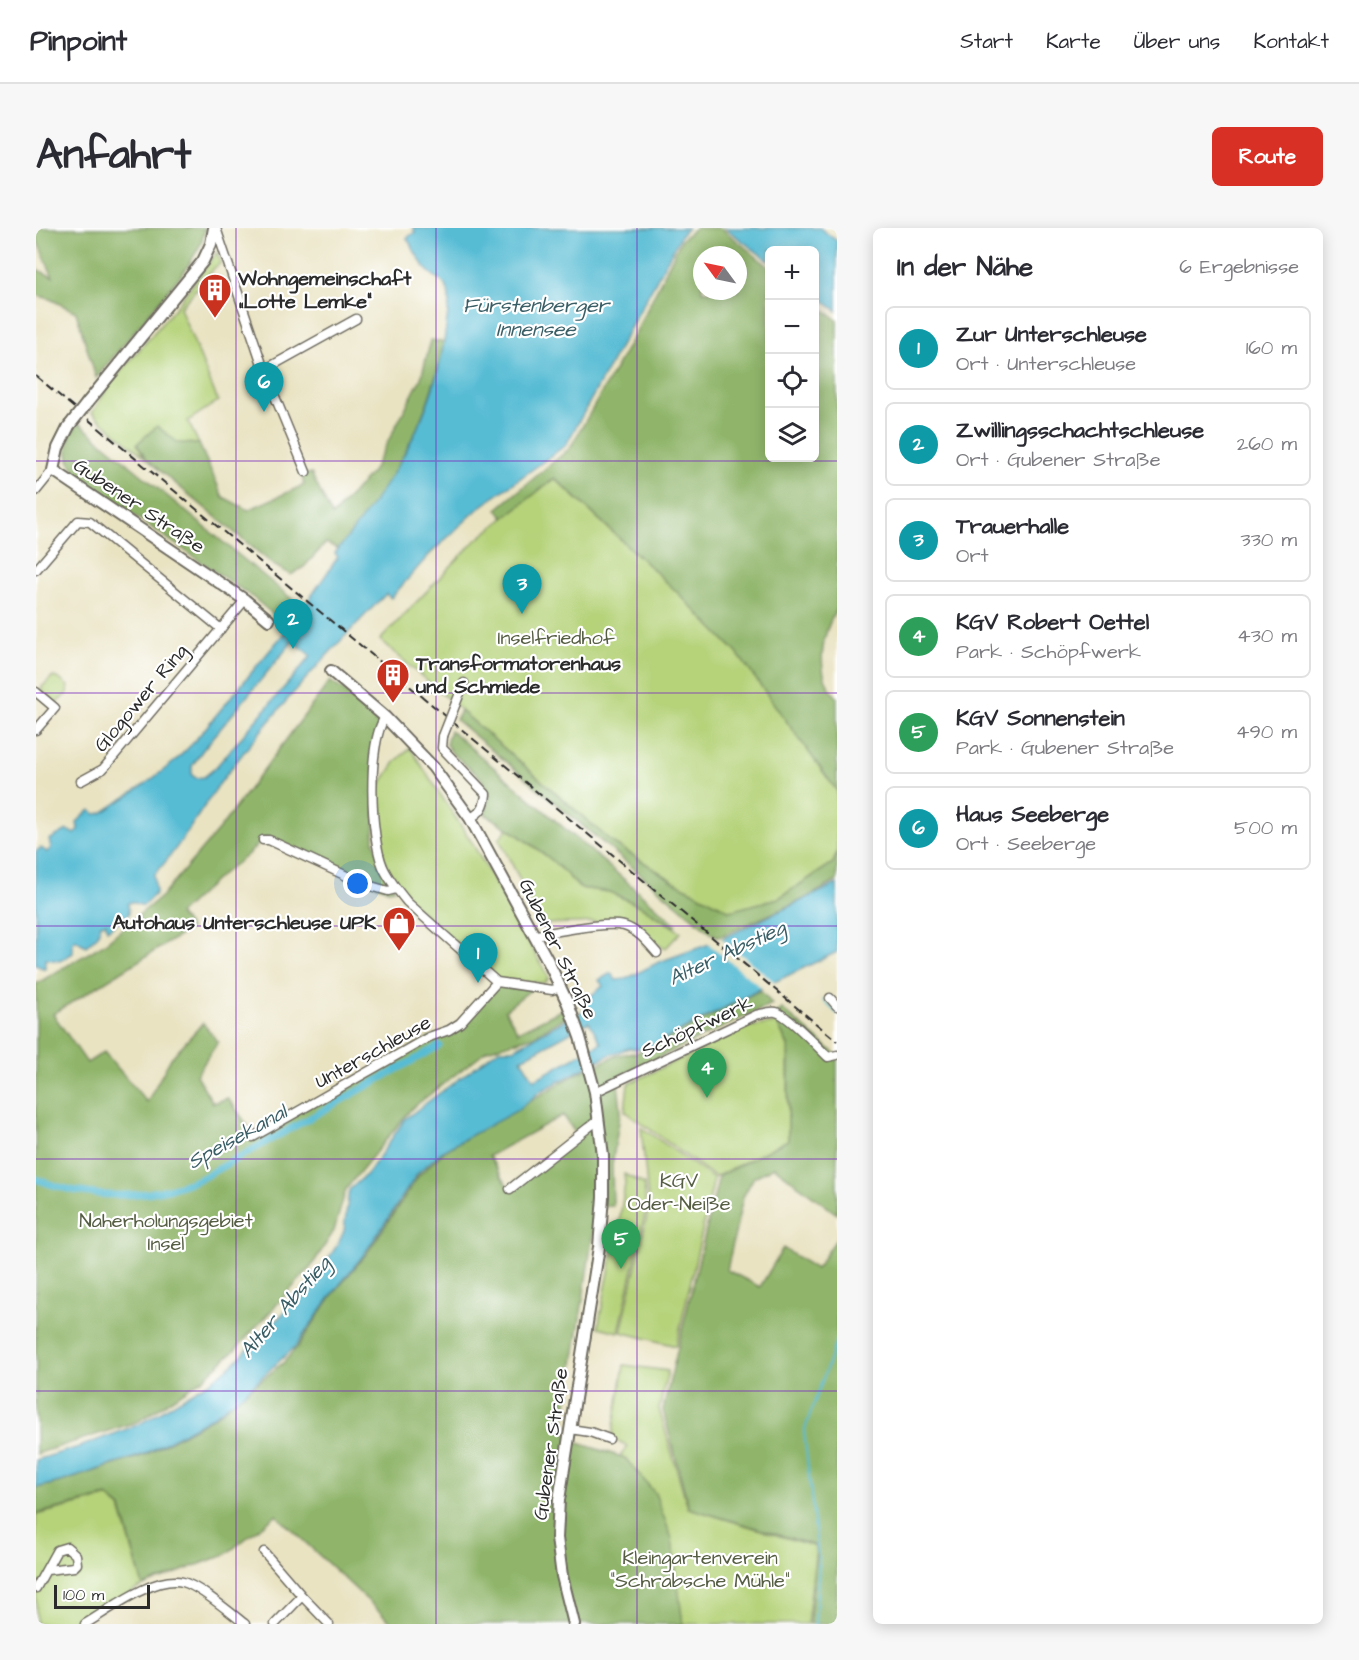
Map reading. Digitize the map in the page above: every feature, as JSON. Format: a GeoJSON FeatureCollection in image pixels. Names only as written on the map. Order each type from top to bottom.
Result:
{"type":"FeatureCollection","features":[{"type":"Feature","properties":{"kind":"main road","name":"Gubener Straße"},"geometry":{"type":"LineString","coordinates":[[215,228],[212,244],[203,261],[69,426],[58,448],[53,470],[245,600],[269,620]]}},
{"type":"Feature","properties":{"kind":"main road","name":"Gubener Straße"},"geometry":{"type":"LineString","coordinates":[[330,670],[386,717],[434,767],[470,818],[561,987],[571,1012],[595,1092],[603,1156],[603,1197],[599,1247],[559,1500],[557,1539],[562,1576],[574,1624]]}},
{"type":"Feature","properties":{"kind":"street"},"geometry":{"type":"LineString","coordinates":[[215,228],[264,370],[306,472]]}},
{"type":"Feature","properties":{"kind":"street"},"geometry":{"type":"LineString","coordinates":[[264,370],[356,319]]}},
{"type":"Feature","properties":{"kind":"street"},"geometry":{"type":"LineString","coordinates":[[36,491],[53,470]]}},
{"type":"Feature","properties":{"kind":"street"},"geometry":{"type":"LineString","coordinates":[[36,570],[78,521],[90,522],[221,629]]}},
{"type":"Feature","properties":{"kind":"street","name":"Glogower Ring"},"geometry":{"type":"LineString","coordinates":[[81,781],[103,769],[245,600]]}},
{"type":"Feature","properties":{"kind":"street"},"geometry":{"type":"LineString","coordinates":[[464,683],[442,736],[442,748],[486,794],[485,804],[479,814],[470,818]]}},
{"type":"Feature","properties":{"kind":"street"},"geometry":{"type":"LineString","coordinates":[[36,692],[55,708],[36,730]]}},
{"type":"Feature","properties":{"kind":"street"},"geometry":{"type":"LineString","coordinates":[[386,717],[380,726],[377,739],[373,774],[373,807],[376,842],[383,866],[396,889],[407,902],[497,982],[552,990],[561,987]]}},
{"type":"Feature","properties":{"kind":"street"},"geometry":{"type":"LineString","coordinates":[[263,840],[269,840],[364,884],[388,891],[396,889]]}},
{"type":"Feature","properties":{"kind":"street"},"geometry":{"type":"LineString","coordinates":[[535,935],[599,926],[623,926],[640,934],[657,953]]}},
{"type":"Feature","properties":{"kind":"street","name":"Unterschleuse"},"geometry":{"type":"LineString","coordinates":[[253,1137],[429,1037],[449,1030],[460,1023],[497,982]]}},
{"type":"Feature","properties":{"kind":"street"},"geometry":{"type":"LineString","coordinates":[[830,998],[837,1006]]}},
{"type":"Feature","properties":{"kind":"street","name":"Schöpfwerk"},"geometry":{"type":"LineString","coordinates":[[595,1092],[756,1015],[767,1012],[776,1012],[785,1017],[828,1057],[837,1055]]}},
{"type":"Feature","properties":{"kind":"street"},"geometry":{"type":"LineString","coordinates":[[510,1189],[598,1120]]}},
{"type":"Feature","properties":{"kind":"street"},"geometry":{"type":"LineString","coordinates":[[570,1429],[590,1432],[609,1439]]}},
{"type":"Feature","properties":{"kind":"street"},"geometry":{"type":"LineString","coordinates":[[264,1552],[329,1624]]}},
{"type":"Feature","properties":{"kind":"street"},"geometry":{"type":"LineString","coordinates":[[36,1588],[47,1570]]}},
{"type":"Feature","properties":{"kind":"street"},"geometry":{"type":"LineString","coordinates":[[85,1624],[142,1590],[163,1582],[174,1581],[193,1587],[245,1624]]}},
{"type":"Feature","properties":{"kind":"street"},"geometry":{"type":"LineString","coordinates":[[275,1624],[302,1596]]}},
{"type":"Feature","properties":{"kind":"green space"},"geometry":{"type":"Polygon","coordinates":[[[36,228],[205,228],[201,244],[186,269],[96,378],[76,312],[36,295],[36,269],[53,277],[36,238],[36,228]]]}},
{"type":"Feature","properties":{"kind":"green space"},"geometry":{"type":"Polygon","coordinates":[[[695,228],[721,228],[743,246],[693,246],[693,300],[747,300],[747,249],[765,264],[765,462],[819,462],[819,306],[837,320],[837,609],[827,630],[822,654],[825,677],[837,697],[837,791],[737,653],[676,591],[555,478],[504,518],[497,509],[570,448],[636,332],[681,240],[695,228]]]}},
{"type":"Feature","properties":{"kind":"green space"},"geometry":{"type":"Polygon","coordinates":[[[217,252],[221,263],[214,268],[180,308],[218,401],[188,421],[199,444],[178,443],[157,427],[137,444],[146,458],[92,413],[110,384],[175,308],[217,252]]]}},
{"type":"Feature","properties":{"kind":"green space"},"geometry":{"type":"Polygon","coordinates":[[[431,340],[444,342],[443,352],[426,406],[407,450],[383,490],[339,549],[326,543],[304,567],[291,575],[275,566],[159,470],[146,458],[137,444],[157,426],[178,443],[199,444],[223,497],[248,510],[304,485],[302,476],[311,473],[332,516],[372,472],[421,378],[431,340]]]}},
{"type":"Feature","properties":{"kind":"green space"},"geometry":{"type":"Polygon","coordinates":[[[78,424],[298,604],[283,623],[255,599],[80,478],[69,459],[68,452],[70,438],[78,424]]]}},
{"type":"Feature","properties":{"kind":"green space","name":"Inselfriedhof"},"geometry":{"type":"Polygon","coordinates":[[[554,478],[676,591],[737,653],[837,791],[837,852],[833,863],[779,898],[730,911],[673,881],[612,842],[380,640],[474,542],[554,478]]]}},
{"type":"Feature","properties":{"kind":"green space"},"geometry":{"type":"Polygon","coordinates":[[[52,677],[58,678],[68,686],[67,694],[56,703],[41,691],[52,677]]]}},
{"type":"Feature","properties":{"kind":"green space","name":"Naherholungsgebiet Insel"},"geometry":{"type":"Polygon","coordinates":[[[330,681],[382,717],[378,725],[374,842],[394,889],[388,890],[266,837],[179,914],[190,929],[53,1014],[87,1063],[104,1052],[147,1102],[171,1058],[203,1023],[218,1042],[196,1075],[213,1103],[228,1098],[255,1136],[428,1038],[449,1032],[498,983],[533,988],[505,1010],[518,1032],[567,1007],[570,1014],[534,1036],[487,1050],[411,1109],[346,1189],[334,1231],[311,1267],[238,1347],[203,1379],[139,1421],[36,1454],[36,984],[104,944],[163,895],[220,828],[330,681]]]}},
{"type":"Feature","properties":{"kind":"green space"},"geometry":{"type":"Polygon","coordinates":[[[460,710],[612,842],[673,881],[730,911],[779,898],[833,863],[837,852],[837,881],[800,901],[719,937],[711,933],[456,720],[460,710]]]}},
{"type":"Feature","properties":{"kind":"green space"},"geometry":{"type":"Polygon","coordinates":[[[450,730],[676,924],[673,926],[639,905],[610,892],[580,888],[536,847],[485,814],[490,796],[481,778],[452,753],[446,744],[450,730]]]}},
{"type":"Feature","properties":{"kind":"green space"},"geometry":{"type":"Polygon","coordinates":[[[410,748],[471,841],[549,978],[544,983],[499,980],[408,900],[391,878],[378,841],[376,791],[396,761],[410,748]]]}},
{"type":"Feature","properties":{"kind":"green space"},"geometry":{"type":"Polygon","coordinates":[[[508,828],[557,864],[579,888],[609,892],[640,906],[681,932],[665,949],[627,921],[543,924],[499,839],[508,828]]]}},
{"type":"Feature","properties":{"kind":"green space"},"geometry":{"type":"Polygon","coordinates":[[[760,990],[772,1004],[617,1077],[621,1109],[612,1165],[613,1206],[597,1207],[563,1430],[575,1442],[625,1458],[655,1493],[672,1539],[683,1624],[393,1624],[276,1515],[226,1554],[143,1586],[121,1508],[107,1496],[36,1514],[36,1488],[145,1455],[214,1417],[283,1363],[298,1346],[333,1294],[367,1253],[419,1175],[446,1150],[578,1073],[618,1055],[645,1051],[760,990]],[[563,1115],[489,1156],[508,1187],[576,1134],[563,1115]]]}},
{"type":"Feature","properties":{"kind":"green space"},"geometry":{"type":"Polygon","coordinates":[[[782,1009],[837,1055],[837,1214],[774,1167],[754,1177],[743,1197],[727,1270],[760,1287],[783,1248],[816,1269],[837,1238],[837,1624],[809,1624],[817,1546],[689,1508],[663,1410],[719,1176],[788,1140],[789,1047],[773,1016],[782,1009]]]}},
{"type":"Feature","properties":{"kind":"green space"},"geometry":{"type":"Polygon","coordinates":[[[777,1023],[788,1047],[788,1140],[715,1177],[625,1111],[628,1084],[747,1027],[777,1023]]]}},
{"type":"Feature","properties":{"kind":"green space","name":"KGV Oder-Neiße"},"geometry":{"type":"Polygon","coordinates":[[[641,1127],[714,1179],[676,1346],[621,1332],[649,1207],[641,1127]]]}},
{"type":"Feature","properties":{"kind":"green space"},"geometry":{"type":"Polygon","coordinates":[[[624,1174],[644,1184],[646,1209],[619,1332],[598,1327],[621,1212],[624,1174]]]}},
{"type":"Feature","properties":{"kind":"green space","name":"Kleingartenverein \"Schrabsche Mühle\""},"geometry":{"type":"Polygon","coordinates":[[[624,1365],[668,1371],[659,1409],[688,1508],[816,1547],[807,1624],[652,1624],[621,1454],[628,1446],[612,1438],[624,1365]]]}},
{"type":"Feature","properties":{"kind":"green space"},"geometry":{"type":"Polygon","coordinates":[[[107,1497],[120,1508],[143,1586],[85,1619],[68,1624],[36,1624],[36,1515],[107,1497]]]}},
{"type":"Feature","properties":{"kind":"water","name":"Fürstenberger Innensee"},"geometry":{"type":"Polygon","coordinates":[[[413,228],[688,228],[681,235],[566,445],[479,508],[429,555],[391,598],[386,594],[323,659],[226,775],[174,851],[154,875],[156,893],[143,906],[128,903],[129,914],[107,930],[106,923],[101,924],[98,935],[86,946],[76,940],[73,942],[73,953],[60,961],[45,959],[45,969],[36,965],[36,851],[41,848],[47,852],[51,848],[49,840],[67,830],[75,834],[78,829],[77,822],[90,810],[96,814],[102,813],[174,762],[193,743],[295,620],[338,557],[335,553],[392,476],[407,448],[421,420],[441,360],[449,304],[446,287],[426,269],[407,238],[415,232],[413,228]],[[293,641],[202,751],[192,766],[192,775],[196,778],[204,777],[215,768],[311,656],[293,641]]]}},
{"type":"Feature","properties":{"kind":"water"},"geometry":{"type":"Polygon","coordinates":[[[725,228],[820,228],[837,241],[837,311],[819,297],[819,246],[765,246],[765,258],[725,228]]]}},
{"type":"Feature","properties":{"kind":"water","name":"Alter Abstieg"},"geometry":{"type":"Polygon","coordinates":[[[837,884],[837,952],[766,986],[645,1050],[629,1048],[607,1056],[541,1091],[518,1110],[444,1150],[418,1173],[365,1253],[295,1347],[244,1393],[212,1417],[145,1454],[36,1488],[36,1460],[82,1446],[140,1424],[211,1381],[233,1364],[311,1285],[344,1231],[349,1190],[369,1172],[405,1119],[499,1049],[514,1049],[583,1012],[587,999],[603,986],[599,980],[611,973],[616,980],[626,979],[659,962],[715,942],[837,884]],[[589,1022],[521,1059],[534,1080],[601,1043],[589,1022]]]}},
{"type":"Feature","properties":{"kind":"pier"},"geometry":{"type":"Polygon","coordinates":[[[720,937],[777,984],[764,990],[706,942],[720,937]]]}},
{"type":"Feature","properties":{"kind":"waterway"},"geometry":{"type":"LineString","coordinates":[[823,1000],[837,1013]]}},
{"type":"Feature","properties":{"kind":"waterway","name":"Speisekanal"},"geometry":{"type":"LineString","coordinates":[[36,1179],[78,1191],[119,1195],[161,1191],[182,1185],[202,1178],[439,1046]]}},
{"type":"Feature","properties":{"kind":"waterway"},"geometry":{"type":"LineString","coordinates":[[815,1624],[819,1564],[804,1432],[837,1339]]}},
{"type":"Feature","properties":{"kind":"railway"},"geometry":{"type":"LineString","coordinates":[[36,376],[837,1041]]}},
{"type":"Feature","properties":{"kind":"place","name":"Wohngemeinschaft „Lotte Lemke“"},"geometry":{"type":"Point","coordinates":[215,319]}},
{"type":"Feature","properties":{"kind":"place","name":"Haus Seeberge"},"geometry":{"type":"Point","coordinates":[264,412]}},
{"type":"Feature","properties":{"kind":"place","name":"Trauerhalle"},"geometry":{"type":"Point","coordinates":[522,614]}},
{"type":"Feature","properties":{"kind":"place","name":"Zwillingsschachtschleuse"},"geometry":{"type":"Point","coordinates":[293,649]}},
{"type":"Feature","properties":{"kind":"place","name":"Transformatorenhaus und Schmiede"},"geometry":{"type":"Point","coordinates":[393,704]}},
{"type":"Feature","properties":{"kind":"place","name":"Autohaus Unterschleuse UPK"},"geometry":{"type":"Point","coordinates":[399,952]}},
{"type":"Feature","properties":{"kind":"place","name":"Zur Unterschleuse"},"geometry":{"type":"Point","coordinates":[478,983]}},
{"type":"Feature","properties":{"kind":"place","name":"KGV Robert Oettel"},"geometry":{"type":"Point","coordinates":[707,1098]}},
{"type":"Feature","properties":{"kind":"place","name":"KGV Sonnenstein"},"geometry":{"type":"Point","coordinates":[621,1269]}}]}
